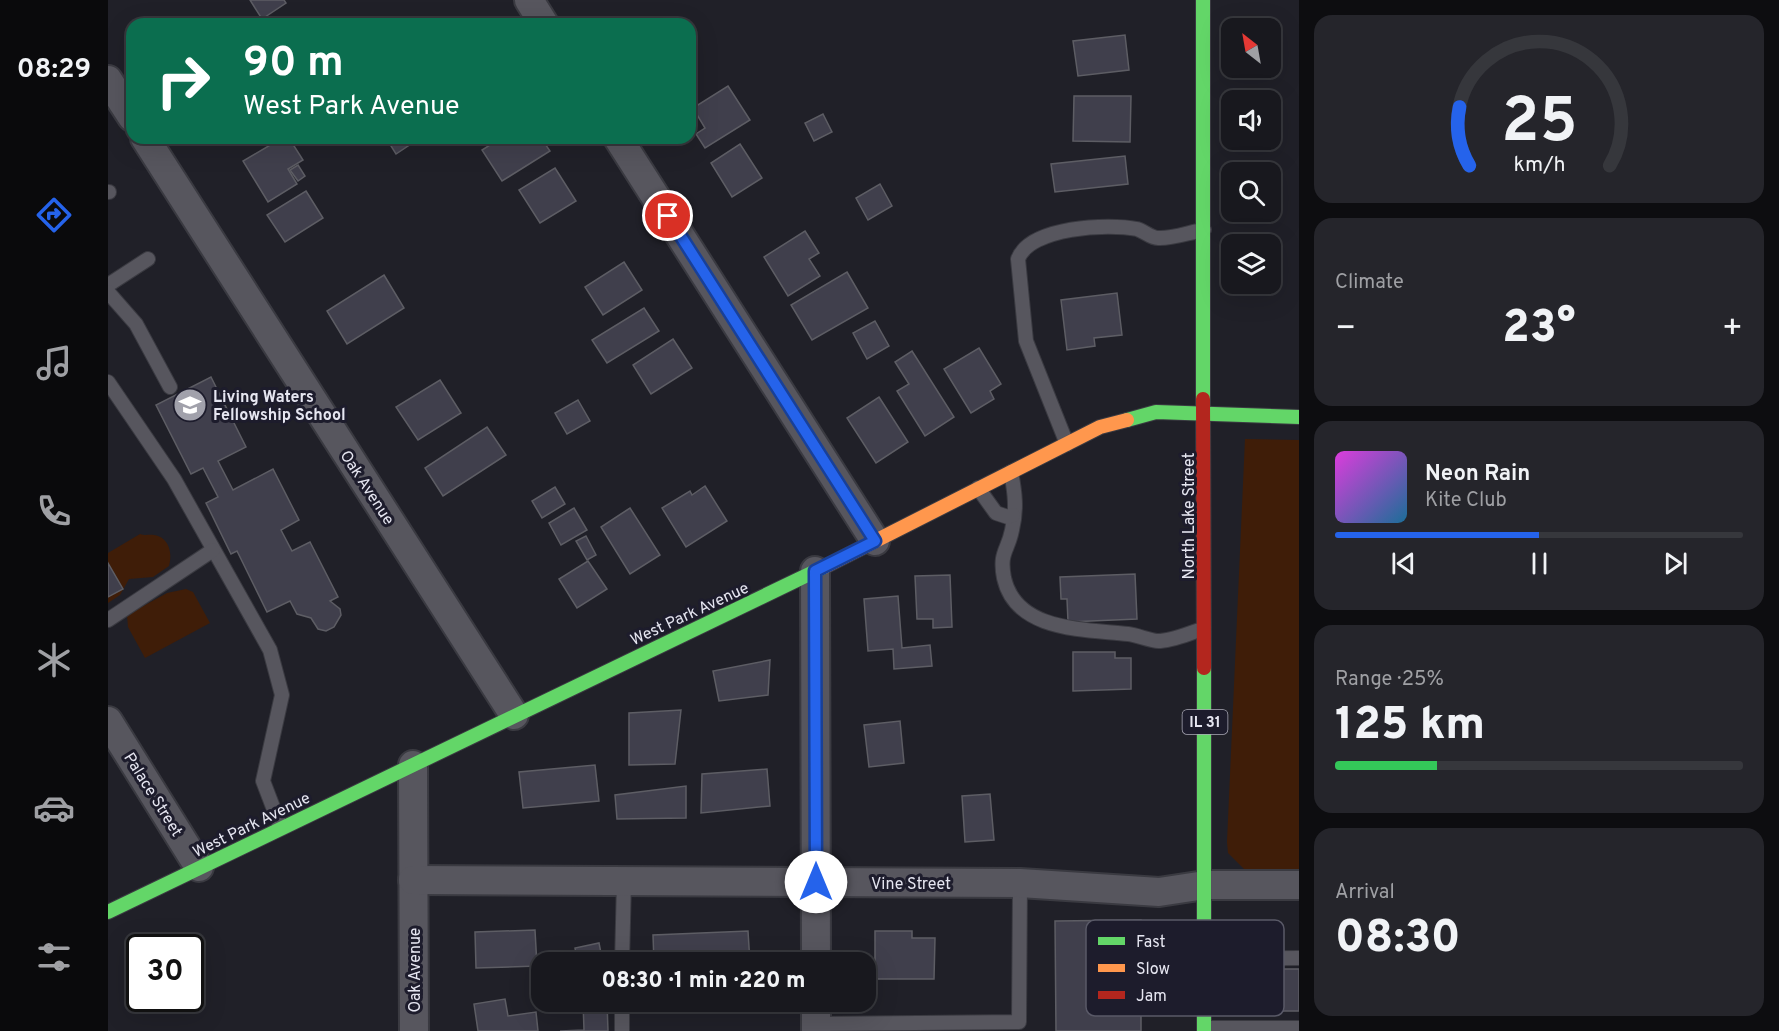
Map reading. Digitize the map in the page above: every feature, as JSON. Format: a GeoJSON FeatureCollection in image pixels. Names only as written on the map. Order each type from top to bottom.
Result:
{"type":"FeatureCollection","features":[{"type":"Feature","properties":{"kind":"street"},"geometry":{"type":"LineString","coordinates":[[529,0],[540,18]]}},
{"type":"Feature","properties":{"kind":"street","name":"North Lake Street"},"geometry":{"type":"LineString","coordinates":[[1203,0],[1205,920]]}},
{"type":"Feature","properties":{"kind":"street"},"geometry":{"type":"LineString","coordinates":[[108,80],[126,108]]}},
{"type":"Feature","properties":{"kind":"street","name":"Oak Avenue"},"geometry":{"type":"LineString","coordinates":[[149,144],[514,715]]}},
{"type":"Feature","properties":{"kind":"street"},"geometry":{"type":"LineString","coordinates":[[622,144],[875,541]]}},
{"type":"Feature","properties":{"kind":"street","name":"West Park Avenue"},"geometry":{"type":"LineString","coordinates":[[108,912],[815,571],[1100,427],[1156,412],[1299,417]]}},
{"type":"Feature","properties":{"kind":"street"},"geometry":{"type":"LineString","coordinates":[[815,571],[816,952]]}},
{"type":"Feature","properties":{"kind":"street","name":"Palace Street"},"geometry":{"type":"LineString","coordinates":[[108,721],[199,867]]}},
{"type":"Feature","properties":{"kind":"street","name":"Oak Avenue"},"geometry":{"type":"LineString","coordinates":[[413,765],[414,1031]]}},
{"type":"Feature","properties":{"kind":"street","name":"Vine Street"},"geometry":{"type":"LineString","coordinates":[[413,880],[1020,883],[1159,892],[1205,885],[1299,885]]}},
{"type":"Feature","properties":{"kind":"lane"},"geometry":{"type":"LineString","coordinates":[[1067,444],[1037,374],[1026,341],[1018,259],[1022,249],[1037,240],[1081,228],[1137,229],[1157,238],[1204,230]]}},
{"type":"Feature","properties":{"kind":"lane"},"geometry":{"type":"LineString","coordinates":[[108,285],[148,259]]}},
{"type":"Feature","properties":{"kind":"lane"},"geometry":{"type":"LineString","coordinates":[[108,292],[136,324],[170,387]]}},
{"type":"Feature","properties":{"kind":"lane"},"geometry":{"type":"LineString","coordinates":[[108,382],[174,479],[270,650],[282,695],[262,781],[281,828]]}},
{"type":"Feature","properties":{"kind":"lane"},"geometry":{"type":"LineString","coordinates":[[1011,472],[1017,502],[1013,515],[1012,533],[1005,544],[1002,558],[1004,578],[1009,593],[1035,618],[1068,627],[1143,635],[1157,641],[1205,629]]}},
{"type":"Feature","properties":{"kind":"lane"},"geometry":{"type":"LineString","coordinates":[[978,488],[996,513],[1008,517],[1013,515]]}},
{"type":"Feature","properties":{"kind":"lane"},"geometry":{"type":"LineString","coordinates":[[108,620],[213,550]]}},
{"type":"Feature","properties":{"kind":"lane"},"geometry":{"type":"LineString","coordinates":[[622,952],[624,881]]}},
{"type":"Feature","properties":{"kind":"lane"},"geometry":{"type":"LineString","coordinates":[[816,1019],[1018,1022],[1020,883]]}},
{"type":"Feature","properties":{"kind":"lane"},"geometry":{"type":"LineString","coordinates":[[1284,958],[1299,958]]}},
{"type":"Feature","properties":{"kind":"lane"},"geometry":{"type":"LineString","coordinates":[[622,1012],[622,1031]]}},
{"type":"Feature","properties":{"kind":"lane"},"geometry":{"type":"LineString","coordinates":[[1204,1029],[1299,1028]]}},
{"type":"Feature","properties":{"kind":"shaded area"},"geometry":{"type":"Polygon","coordinates":[[[1245,439],[1299,440],[1299,870],[1244,869],[1228,853],[1245,439]]]}},
{"type":"Feature","properties":{"kind":"shaded area"},"geometry":{"type":"Polygon","coordinates":[[[140,534],[159,536],[163,539],[170,551],[169,566],[153,577],[129,579],[120,595],[108,603],[108,553],[140,534]]]}},
{"type":"Feature","properties":{"kind":"shaded area"},"geometry":{"type":"Polygon","coordinates":[[[186,589],[193,592],[210,623],[145,658],[128,627],[127,615],[167,593],[186,589]]]}},
{"type":"Feature","properties":{"kind":"building"},"geometry":{"type":"Polygon","coordinates":[[[250,0],[284,0],[286,3],[261,18],[250,0]]]}},
{"type":"Feature","properties":{"kind":"building"},"geometry":{"type":"Polygon","coordinates":[[[1125,35],[1129,70],[1078,76],[1073,41],[1125,35]]]}},
{"type":"Feature","properties":{"kind":"building"},"geometry":{"type":"Polygon","coordinates":[[[728,86],[750,120],[705,148],[696,134],[705,128],[696,113],[696,106],[728,86]]]}},
{"type":"Feature","properties":{"kind":"building"},"geometry":{"type":"Polygon","coordinates":[[[1074,96],[1131,96],[1130,142],[1073,141],[1074,96]]]}},
{"type":"Feature","properties":{"kind":"building"},"geometry":{"type":"Polygon","coordinates":[[[823,114],[832,132],[814,141],[805,123],[823,114]]]}},
{"type":"Feature","properties":{"kind":"building"},"geometry":{"type":"Polygon","coordinates":[[[272,144],[293,144],[303,160],[288,169],[297,184],[268,202],[243,161],[272,144]]]}},
{"type":"Feature","properties":{"kind":"building"},"geometry":{"type":"Polygon","coordinates":[[[390,144],[411,144],[396,154],[390,144]]]}},
{"type":"Feature","properties":{"kind":"building"},"geometry":{"type":"Polygon","coordinates":[[[492,144],[545,144],[550,151],[502,181],[482,150],[492,144]]]}},
{"type":"Feature","properties":{"kind":"building"},"geometry":{"type":"Polygon","coordinates":[[[740,144],[762,178],[732,197],[711,163],[740,144]]]}},
{"type":"Feature","properties":{"kind":"building"},"geometry":{"type":"Polygon","coordinates":[[[1125,156],[1128,184],[1055,192],[1051,164],[1125,156]]]}},
{"type":"Feature","properties":{"kind":"building"},"geometry":{"type":"Polygon","coordinates":[[[298,165],[305,176],[298,181],[290,170],[298,165]]]}},
{"type":"Feature","properties":{"kind":"building"},"geometry":{"type":"Polygon","coordinates":[[[555,168],[576,201],[540,223],[519,190],[555,168]]]}},
{"type":"Feature","properties":{"kind":"building"},"geometry":{"type":"Polygon","coordinates":[[[880,184],[892,206],[868,220],[856,198],[880,184]]]}},
{"type":"Feature","properties":{"kind":"building"},"geometry":{"type":"Polygon","coordinates":[[[306,191],[323,218],[285,242],[267,215],[306,191]]]}},
{"type":"Feature","properties":{"kind":"building"},"geometry":{"type":"Polygon","coordinates":[[[805,231],[819,253],[809,259],[820,276],[788,296],[764,257],[805,231]]]}},
{"type":"Feature","properties":{"kind":"building"},"geometry":{"type":"Polygon","coordinates":[[[624,262],[642,290],[603,315],[585,287],[624,262]]]}},
{"type":"Feature","properties":{"kind":"building"},"geometry":{"type":"Polygon","coordinates":[[[847,272],[868,308],[812,340],[791,305],[847,272]]]}},
{"type":"Feature","properties":{"kind":"building"},"geometry":{"type":"Polygon","coordinates":[[[384,275],[404,308],[347,344],[327,311],[384,275]]]}},
{"type":"Feature","properties":{"kind":"building"},"geometry":{"type":"Polygon","coordinates":[[[1117,293],[1122,335],[1094,338],[1095,346],[1067,350],[1061,300],[1117,293]]]}},
{"type":"Feature","properties":{"kind":"building"},"geometry":{"type":"Polygon","coordinates":[[[644,308],[659,331],[607,363],[592,340],[644,308]]]}},
{"type":"Feature","properties":{"kind":"building"},"geometry":{"type":"Polygon","coordinates":[[[875,321],[889,346],[867,359],[853,333],[875,321]]]}},
{"type":"Feature","properties":{"kind":"building"},"geometry":{"type":"Polygon","coordinates":[[[673,339],[692,368],[651,394],[633,365],[673,339]]]}},
{"type":"Feature","properties":{"kind":"building"},"geometry":{"type":"Polygon","coordinates":[[[979,348],[1001,384],[990,391],[994,399],[971,413],[944,369],[979,348]]]}},
{"type":"Feature","properties":{"kind":"building"},"geometry":{"type":"Polygon","coordinates":[[[912,351],[954,417],[925,436],[897,391],[909,384],[895,362],[912,351]]]}},
{"type":"Feature","properties":{"kind":"building"},"geometry":{"type":"Polygon","coordinates":[[[211,377],[246,447],[218,461],[233,490],[273,469],[299,520],[281,530],[292,551],[310,542],[338,597],[330,601],[340,609],[341,615],[334,627],[326,631],[318,629],[311,618],[297,614],[290,601],[267,612],[237,551],[231,554],[206,503],[218,497],[203,468],[191,474],[156,405],[211,377]]]}},
{"type":"Feature","properties":{"kind":"building"},"geometry":{"type":"Polygon","coordinates":[[[440,380],[461,413],[418,440],[396,407],[440,380]]]}},
{"type":"Feature","properties":{"kind":"building"},"geometry":{"type":"Polygon","coordinates":[[[879,397],[908,442],[876,463],[847,418],[879,397]]]}},
{"type":"Feature","properties":{"kind":"building"},"geometry":{"type":"Polygon","coordinates":[[[578,400],[590,421],[567,434],[555,413],[578,400]]]}},
{"type":"Feature","properties":{"kind":"building"},"geometry":{"type":"Polygon","coordinates":[[[487,427],[506,455],[443,496],[425,468],[487,427]]]}},
{"type":"Feature","properties":{"kind":"building"},"geometry":{"type":"Polygon","coordinates":[[[705,486],[727,521],[686,547],[662,508],[690,491],[692,495],[705,486]]]}},
{"type":"Feature","properties":{"kind":"building"},"geometry":{"type":"Polygon","coordinates":[[[555,487],[565,504],[542,518],[532,501],[555,487]]]}},
{"type":"Feature","properties":{"kind":"building"},"geometry":{"type":"Polygon","coordinates":[[[574,508],[587,530],[561,545],[549,523],[574,508]]]}},
{"type":"Feature","properties":{"kind":"building"},"geometry":{"type":"Polygon","coordinates":[[[630,508],[660,555],[630,574],[601,527],[630,508]]]}},
{"type":"Feature","properties":{"kind":"building"},"geometry":{"type":"Polygon","coordinates":[[[586,536],[596,555],[587,560],[576,541],[586,536]]]}},
{"type":"Feature","properties":{"kind":"building"},"geometry":{"type":"Polygon","coordinates":[[[588,561],[607,589],[577,608],[559,579],[588,561]]]}},
{"type":"Feature","properties":{"kind":"building"},"geometry":{"type":"Polygon","coordinates":[[[108,563],[123,589],[108,597],[108,563]]]}},
{"type":"Feature","properties":{"kind":"building"},"geometry":{"type":"Polygon","coordinates":[[[1135,574],[1137,619],[1068,622],[1067,599],[1061,599],[1060,577],[1135,574]]]}},
{"type":"Feature","properties":{"kind":"building"},"geometry":{"type":"Polygon","coordinates":[[[950,575],[952,627],[933,628],[933,619],[917,619],[915,576],[950,575]]]}},
{"type":"Feature","properties":{"kind":"building"},"geometry":{"type":"Polygon","coordinates":[[[898,596],[902,648],[930,645],[932,666],[894,669],[893,649],[868,651],[864,599],[898,596]]]}},
{"type":"Feature","properties":{"kind":"building"},"geometry":{"type":"Polygon","coordinates":[[[1073,652],[1115,652],[1115,658],[1131,658],[1131,689],[1073,691],[1073,652]]]}},
{"type":"Feature","properties":{"kind":"building"},"geometry":{"type":"Polygon","coordinates":[[[770,660],[768,695],[719,701],[713,671],[770,660]]]}},
{"type":"Feature","properties":{"kind":"building"},"geometry":{"type":"Polygon","coordinates":[[[681,710],[675,764],[629,765],[629,713],[681,710]]]}},
{"type":"Feature","properties":{"kind":"building"},"geometry":{"type":"Polygon","coordinates":[[[900,721],[904,763],[869,767],[864,725],[900,721]]]}},
{"type":"Feature","properties":{"kind":"building"},"geometry":{"type":"Polygon","coordinates":[[[595,765],[599,801],[523,808],[519,772],[595,765]]]}},
{"type":"Feature","properties":{"kind":"building"},"geometry":{"type":"Polygon","coordinates":[[[767,769],[770,806],[701,813],[702,774],[767,769]]]}},
{"type":"Feature","properties":{"kind":"building"},"geometry":{"type":"Polygon","coordinates":[[[686,786],[686,818],[617,819],[615,795],[686,786]]]}},
{"type":"Feature","properties":{"kind":"building"},"geometry":{"type":"Polygon","coordinates":[[[990,794],[994,840],[965,842],[962,796],[990,794]]]}},
{"type":"Feature","properties":{"kind":"building"},"geometry":{"type":"Polygon","coordinates":[[[1055,921],[1086,921],[1086,1016],[1141,1016],[1141,1031],[1056,1031],[1055,921]]]}},
{"type":"Feature","properties":{"kind":"building"},"geometry":{"type":"Polygon","coordinates":[[[535,930],[536,952],[531,952],[531,966],[476,968],[475,932],[535,930]]]}},
{"type":"Feature","properties":{"kind":"building"},"geometry":{"type":"Polygon","coordinates":[[[748,931],[749,952],[654,952],[653,935],[748,931]]]}},
{"type":"Feature","properties":{"kind":"building"},"geometry":{"type":"Polygon","coordinates":[[[875,931],[912,931],[912,938],[935,938],[934,979],[876,979],[875,931]]]}},
{"type":"Feature","properties":{"kind":"building"},"geometry":{"type":"Polygon","coordinates":[[[599,943],[601,952],[576,952],[575,948],[599,943]]]}},
{"type":"Feature","properties":{"kind":"building"},"geometry":{"type":"Polygon","coordinates":[[[1284,969],[1299,969],[1299,1011],[1284,1011],[1284,969]]]}},
{"type":"Feature","properties":{"kind":"building"},"geometry":{"type":"Polygon","coordinates":[[[505,999],[508,1016],[536,1012],[538,1031],[478,1031],[474,1004],[505,999]]]}},
{"type":"Feature","properties":{"kind":"building"},"geometry":{"type":"Polygon","coordinates":[[[583,1012],[607,1012],[608,1031],[560,1031],[584,1030],[583,1012]]]}},
{"type":"Feature","properties":{"kind":"traffic: fast"},"geometry":{"type":"LineString","coordinates":[[1203,0],[1203,399]]}},
{"type":"Feature","properties":{"kind":"traffic: fast"},"geometry":{"type":"LineString","coordinates":[[1127,420],[1156,412],[1299,417]]}},
{"type":"Feature","properties":{"kind":"traffic: fast"},"geometry":{"type":"LineString","coordinates":[[108,912],[824,567]]}},
{"type":"Feature","properties":{"kind":"traffic: fast"},"geometry":{"type":"LineString","coordinates":[[1204,668],[1204,920]]}},
{"type":"Feature","properties":{"kind":"traffic: fast"},"geometry":{"type":"LineString","coordinates":[[1204,1016],[1204,1031]]}},
{"type":"Feature","properties":{"kind":"traffic: slow"},"geometry":{"type":"LineString","coordinates":[[824,567],[1100,427],[1127,420]]}},
{"type":"Feature","properties":{"kind":"traffic: jam"},"geometry":{"type":"LineString","coordinates":[[1203,399],[1204,668]]}},
{"type":"Feature","properties":{"kind":"place","name":"Living Waters Fellowship School"},"geometry":{"type":"Point","coordinates":[190,405]}},
{"type":"Feature","properties":{"kind":"route"},"geometry":{"type":"LineString","coordinates":[[668,216],[875,541],[815,571],[816,882]]}}]}
